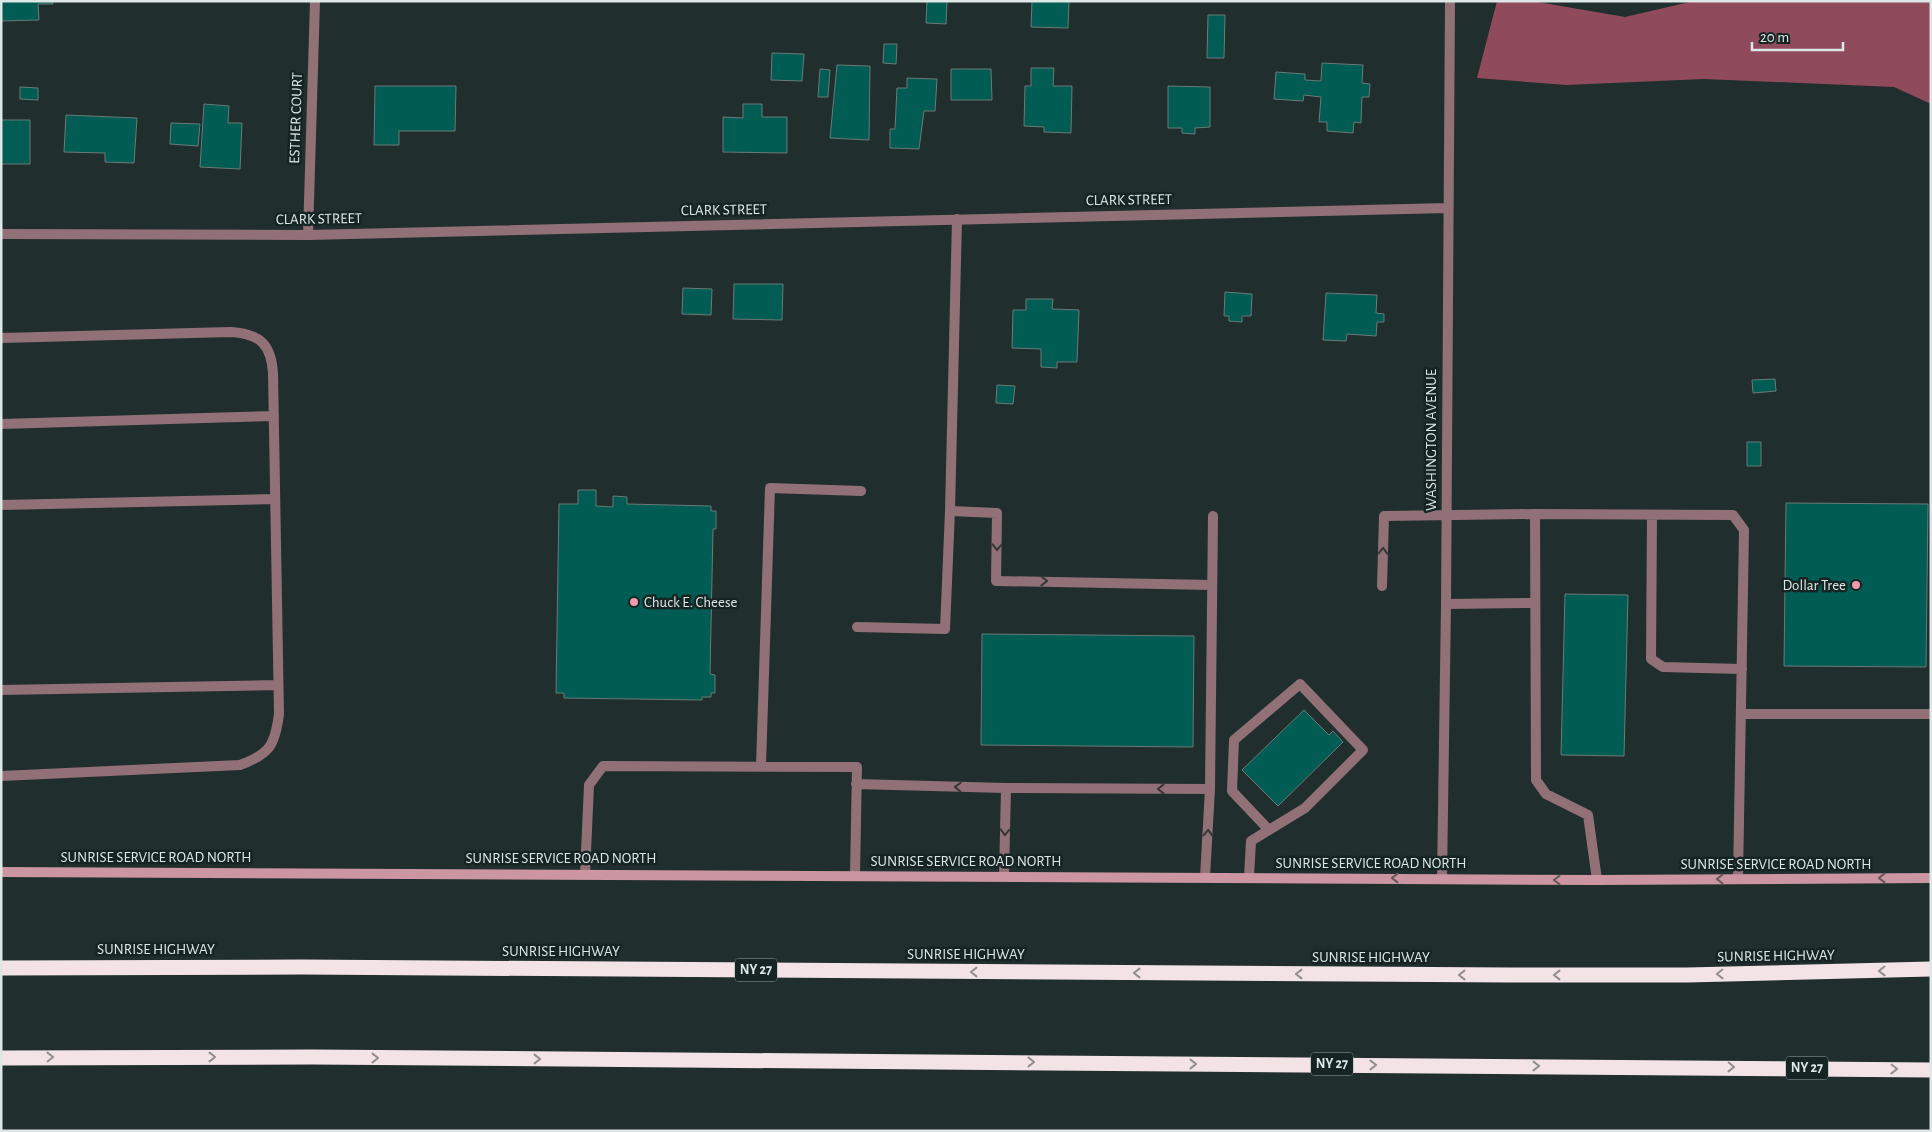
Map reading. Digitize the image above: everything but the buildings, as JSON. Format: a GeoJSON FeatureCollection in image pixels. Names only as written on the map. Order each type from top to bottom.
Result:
{"type":"FeatureCollection","features":[{"type":"Feature","properties":{"kind":"highway","name":"SUNRISE HIGHWAY"},"geometry":{"type":"LineString","coordinates":[[1,968],[312,967],[1510,976],[1686,975],[1931,969]]}},
{"type":"Feature","properties":{"kind":"highway","name":"NY 27"},"geometry":{"type":"LineString","coordinates":[[1,1058],[322,1058],[1931,1070]]}},
{"type":"Feature","properties":{"kind":"main road","name":"SUNRISE SERVICE ROAD NORTH"},"geometry":{"type":"LineString","coordinates":[[1,872],[1596,880],[1931,878]]}},
{"type":"Feature","properties":{"kind":"street","name":"ESTHER COURT"},"geometry":{"type":"LineString","coordinates":[[308,235],[315,1]]}},
{"type":"Feature","properties":{"kind":"street","name":"WASHINGTON AVENUE"},"geometry":{"type":"LineString","coordinates":[[1442,879],[1450,1]]}},
{"type":"Feature","properties":{"kind":"street","name":"CLARK STREET"},"geometry":{"type":"LineString","coordinates":[[1,234],[308,235],[1448,208]]}},
{"type":"Feature","properties":{"kind":"street"},"geometry":{"type":"LineString","coordinates":[[857,627],[944,629],[950,511],[957,219]]}},
{"type":"Feature","properties":{"kind":"street"},"geometry":{"type":"LineString","coordinates":[[1,338],[246,333],[261,341],[272,360],[279,714],[274,741],[258,758],[240,765],[1,776]]}},
{"type":"Feature","properties":{"kind":"street"},"geometry":{"type":"LineString","coordinates":[[1,424],[274,416]]}},
{"type":"Feature","properties":{"kind":"street"},"geometry":{"type":"LineString","coordinates":[[761,766],[770,488],[861,491]]}},
{"type":"Feature","properties":{"kind":"street"},"geometry":{"type":"LineString","coordinates":[[1,505],[275,499]]}},
{"type":"Feature","properties":{"kind":"street"},"geometry":{"type":"LineString","coordinates":[[950,511],[997,512],[996,580],[1212,585]]}},
{"type":"Feature","properties":{"kind":"street"},"geometry":{"type":"LineString","coordinates":[[1534,514],[1536,780],[1546,794],[1588,815],[1596,880]]}},
{"type":"Feature","properties":{"kind":"street"},"geometry":{"type":"LineString","coordinates":[[1382,586],[1384,516],[1534,514],[1733,515],[1744,530],[1738,879]]}},
{"type":"Feature","properties":{"kind":"street"},"geometry":{"type":"LineString","coordinates":[[1205,877],[1210,789],[1213,516]]}},
{"type":"Feature","properties":{"kind":"street"},"geometry":{"type":"LineString","coordinates":[[1652,516],[1651,659],[1662,667],[1742,670]]}},
{"type":"Feature","properties":{"kind":"street"},"geometry":{"type":"LineString","coordinates":[[1446,604],[1535,603]]}},
{"type":"Feature","properties":{"kind":"street"},"geometry":{"type":"LineString","coordinates":[[1249,877],[1250,841],[1269,830],[1305,808],[1364,750],[1300,684],[1234,740],[1232,791],[1269,830]]}},
{"type":"Feature","properties":{"kind":"street"},"geometry":{"type":"LineString","coordinates":[[1,690],[278,685]]}},
{"type":"Feature","properties":{"kind":"street"},"geometry":{"type":"LineString","coordinates":[[1742,714],[1931,714]]}},
{"type":"Feature","properties":{"kind":"street"},"geometry":{"type":"LineString","coordinates":[[585,874],[589,785],[603,766],[761,766],[857,767],[855,875]]}},
{"type":"Feature","properties":{"kind":"street"},"geometry":{"type":"LineString","coordinates":[[856,784],[1006,788],[1210,789]]}},
{"type":"Feature","properties":{"kind":"street"},"geometry":{"type":"LineString","coordinates":[[1004,876],[1006,788]]}},
{"type":"Feature","properties":{"kind":"shaded area"},"geometry":{"type":"Polygon","coordinates":[[[1497,1],[1532,1],[1625,17],[1694,1],[1931,1],[1931,104],[1894,87],[1704,79],[1566,85],[1477,78],[1497,1]]]}},
{"type":"Feature","properties":{"kind":"place","name":"Dollar Tree"},"geometry":{"type":"Point","coordinates":[1856,585]}},
{"type":"Feature","properties":{"kind":"place","name":"Chuck E. Cheese"},"geometry":{"type":"Point","coordinates":[634,602]}}]}
